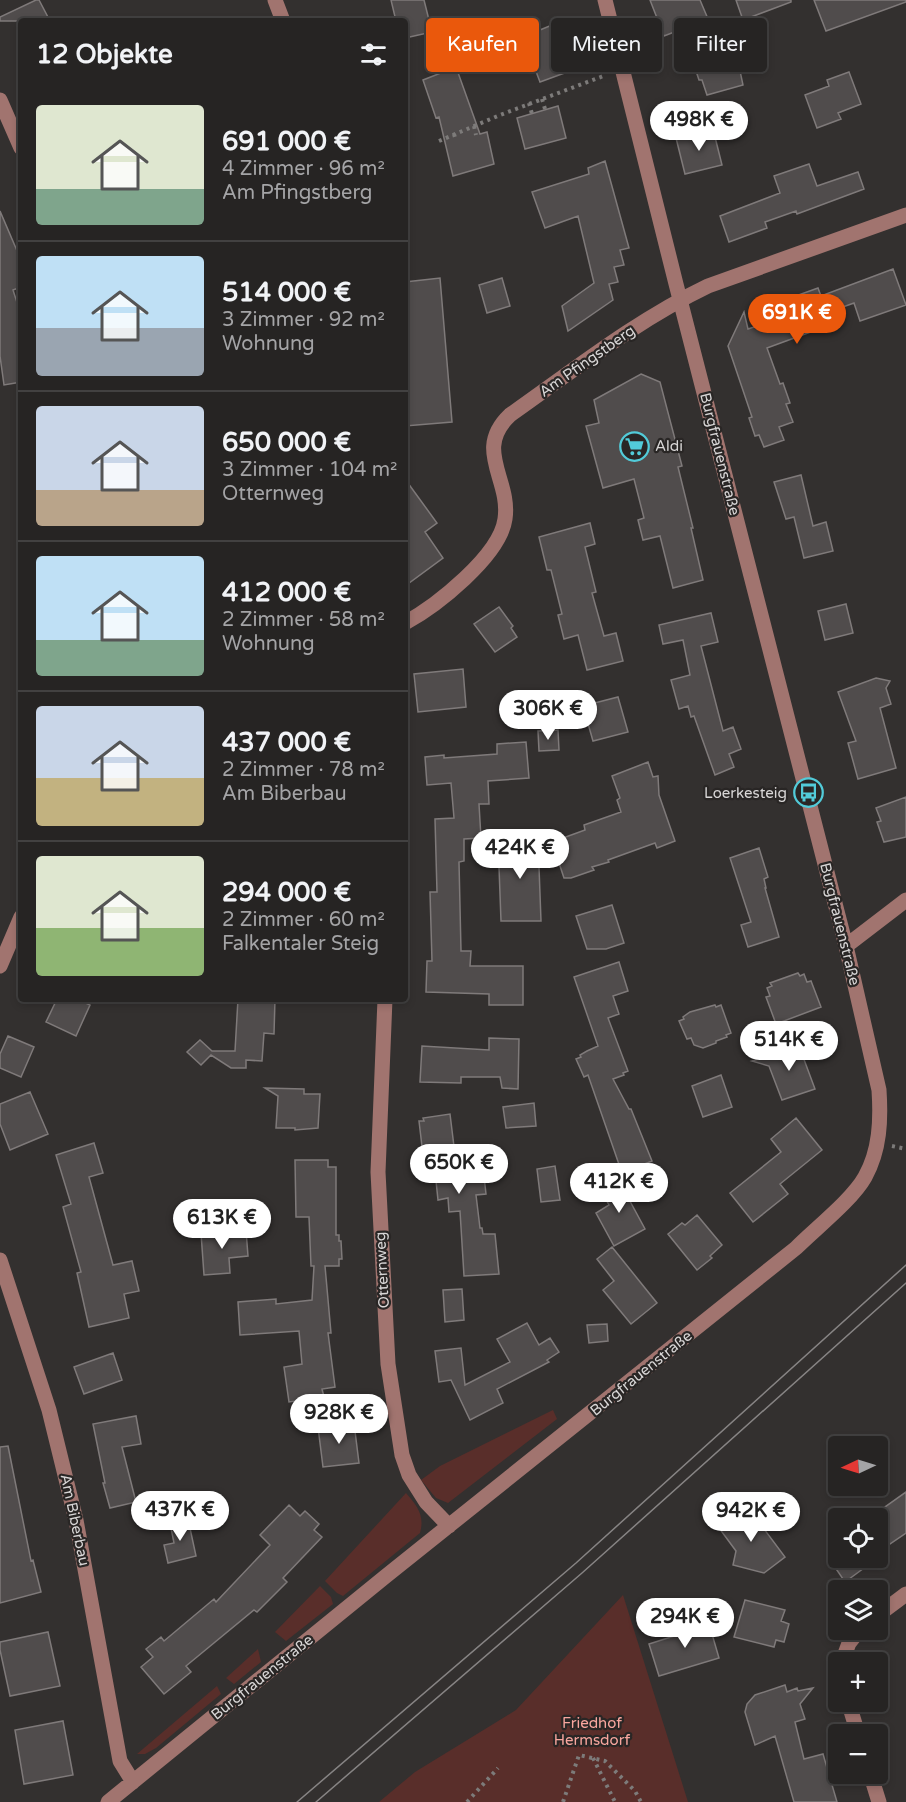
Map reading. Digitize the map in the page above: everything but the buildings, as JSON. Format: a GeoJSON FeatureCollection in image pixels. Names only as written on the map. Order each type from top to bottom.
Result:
{"type":"FeatureCollection","features":[{"type":"Feature","properties":{"kind":"street"},"geometry":{"type":"LineString","coordinates":[[274,0],[282,18]]}},
{"type":"Feature","properties":{"kind":"street","name":"Burgfrauenstraße"},"geometry":{"type":"LineString","coordinates":[[108,1802],[796,1248],[854,1192],[865,1178],[873,1159],[879,1131],[879,1090],[846,946],[605,0]]}},
{"type":"Feature","properties":{"kind":"street"},"geometry":{"type":"LineString","coordinates":[[0,100],[18,141]]}},
{"type":"Feature","properties":{"kind":"street","name":"Am Pfingstberg"},"geometry":{"type":"LineString","coordinates":[[408,621],[427,611],[470,574],[500,537],[505,518],[492,443],[500,425],[510,415],[651,317],[680,300],[708,286],[906,215]]}},
{"type":"Feature","properties":{"kind":"street"},"geometry":{"type":"LineString","coordinates":[[846,946],[906,900]]}},
{"type":"Feature","properties":{"kind":"street"},"geometry":{"type":"LineString","coordinates":[[0,966],[18,924]]}},
{"type":"Feature","properties":{"kind":"street","name":"Otternweg"},"geometry":{"type":"LineString","coordinates":[[385,1002],[378,1172],[388,1364],[402,1455],[409,1475],[426,1502],[449,1526]]}},
{"type":"Feature","properties":{"kind":"street","name":"Am Biberbau"},"geometry":{"type":"LineString","coordinates":[[0,1260],[49,1410],[76,1520],[120,1761],[133,1782]]}},
{"type":"Feature","properties":{"kind":"street"},"geometry":{"type":"LineString","coordinates":[[888,1608],[906,1594]]}},
{"type":"Feature","properties":{"kind":"street"},"geometry":{"type":"LineString","coordinates":[[873,1784],[879,1802]]}},
{"type":"Feature","properties":{"kind":"path"},"geometry":{"type":"LineString","coordinates":[[439,141],[603,76]]}},
{"type":"Feature","properties":{"kind":"path"},"geometry":{"type":"LineString","coordinates":[[542,99],[545,109]]}},
{"type":"Feature","properties":{"kind":"path"},"geometry":{"type":"LineString","coordinates":[[530,104],[532,114]]}},
{"type":"Feature","properties":{"kind":"path"},"geometry":{"type":"LineString","coordinates":[[474,126],[476,135]]}},
{"type":"Feature","properties":{"kind":"path"},"geometry":{"type":"LineString","coordinates":[[454,134],[456,141]]}},
{"type":"Feature","properties":{"kind":"path"},"geometry":{"type":"LineString","coordinates":[[563,1802],[579,1755],[604,1761],[635,1791],[641,1802]]}},
{"type":"Feature","properties":{"kind":"path"},"geometry":{"type":"LineString","coordinates":[[593,1758],[615,1802]]}},
{"type":"Feature","properties":{"kind":"path"},"geometry":{"type":"LineString","coordinates":[[467,1802],[498,1768]]}},
{"type":"Feature","properties":{"kind":"green space"},"geometry":{"type":"Polygon","coordinates":[[[553,1410],[557,1419],[448,1503],[436,1498],[421,1480],[440,1466],[553,1410]]]}},
{"type":"Feature","properties":{"kind":"green space"},"geometry":{"type":"Polygon","coordinates":[[[406,1493],[421,1516],[420,1533],[343,1596],[337,1593],[325,1581],[406,1493]]]}},
{"type":"Feature","properties":{"kind":"green space"},"geometry":{"type":"Polygon","coordinates":[[[320,1586],[331,1597],[333,1604],[286,1641],[275,1632],[320,1586]]]}},
{"type":"Feature","properties":{"kind":"green space","name":"Friedhof Hermsdorf"},"geometry":{"type":"Polygon","coordinates":[[[623,1595],[688,1802],[379,1802],[415,1772],[516,1710],[623,1595]]]}},
{"type":"Feature","properties":{"kind":"green space"},"geometry":{"type":"Polygon","coordinates":[[[258,1649],[261,1662],[234,1684],[226,1678],[258,1649]]]}},
{"type":"Feature","properties":{"kind":"green space"},"geometry":{"type":"Polygon","coordinates":[[[217,1686],[221,1694],[156,1748],[145,1754],[137,1754],[217,1686]]]}},
{"type":"Feature","properties":{"kind":"tram line"},"geometry":{"type":"LineString","coordinates":[[297,1802],[576,1563],[906,1265]]}},
{"type":"Feature","properties":{"kind":"tram line"},"geometry":{"type":"LineString","coordinates":[[316,1802],[582,1573],[906,1283]]}},
{"type":"Feature","properties":{"kind":"place","name":"Aldi"},"geometry":{"type":"Point","coordinates":[634,446]}},
{"type":"Feature","properties":{"kind":"place","name":"Loerkesteig"},"geometry":{"type":"Point","coordinates":[808,793]}}]}
